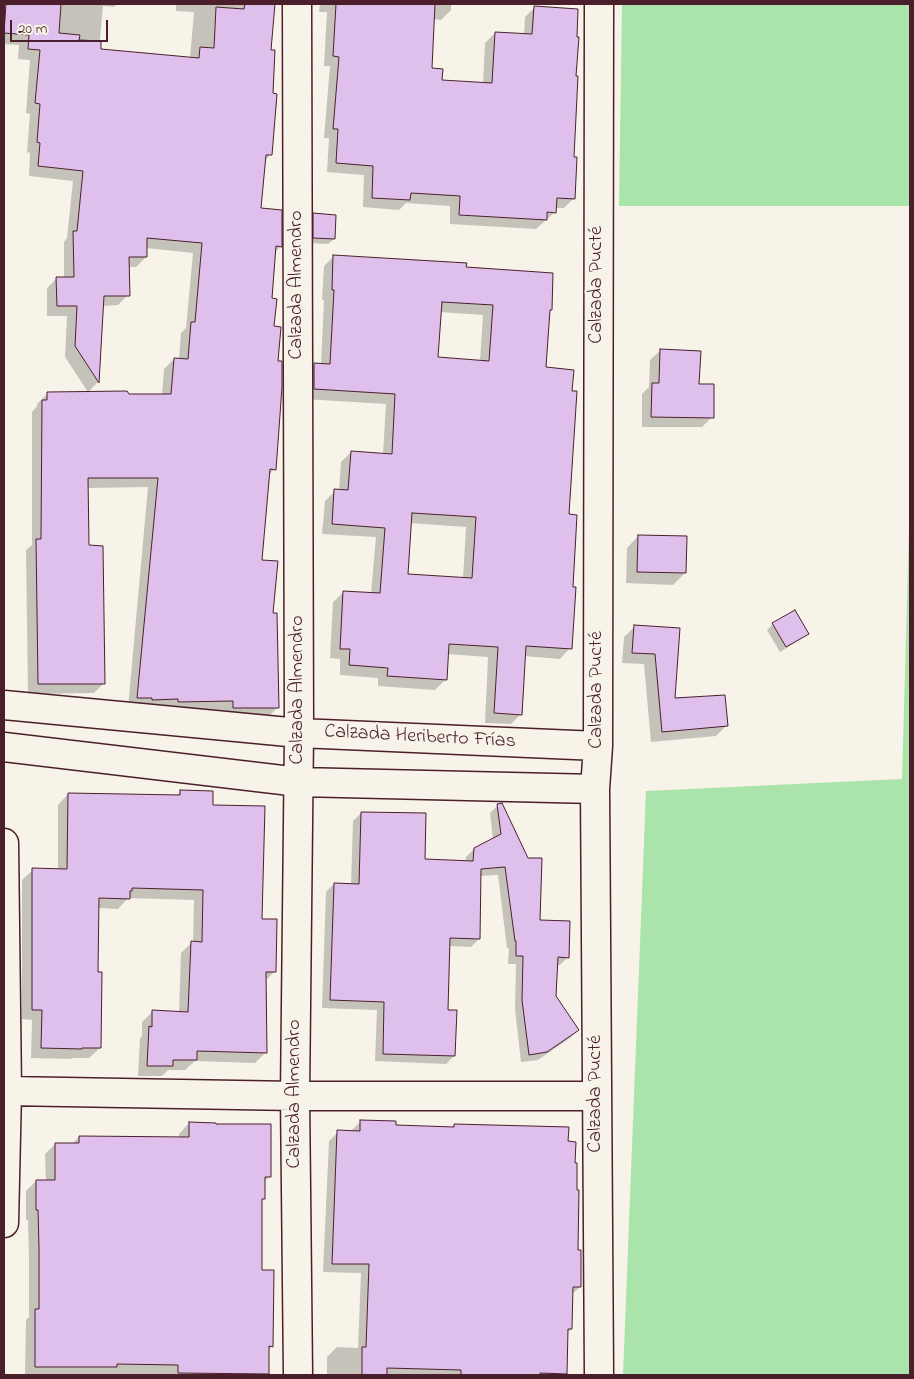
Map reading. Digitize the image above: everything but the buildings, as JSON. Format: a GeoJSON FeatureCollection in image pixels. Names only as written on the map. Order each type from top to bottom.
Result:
{"type":"FeatureCollection","features":[{"type":"Feature","properties":{"kind":"street","name":"Calzada Almendro"},"geometry":{"type":"LineString","coordinates":[[297,4],[299,782],[295,1096],[298,1375]]}},
{"type":"Feature","properties":{"kind":"street","name":"Calzada Pucté"},"geometry":{"type":"LineString","coordinates":[[599,4],[598,746],[595,789],[599,1375]]}},
{"type":"Feature","properties":{"kind":"street","name":"Calzada Heriberto Frías"},"geometry":{"type":"LineString","coordinates":[[4,705],[299,733],[598,746]]}},
{"type":"Feature","properties":{"kind":"street"},"geometry":{"type":"LineString","coordinates":[[4,747],[299,782],[595,789]]}},
{"type":"Feature","properties":{"kind":"street"},"geometry":{"type":"LineString","coordinates":[[4,843],[7,1091],[4,1222]]}},
{"type":"Feature","properties":{"kind":"street"},"geometry":{"type":"LineString","coordinates":[[7,1091],[295,1096],[597,1096]]}},
{"type":"Feature","properties":{"kind":"green space"},"geometry":{"type":"Polygon","coordinates":[[[622,4],[910,4],[910,206],[619,206],[622,4]]]}},
{"type":"Feature","properties":{"kind":"green space"},"geometry":{"type":"Polygon","coordinates":[[[910,492],[910,1375],[623,1375],[646,791],[902,779],[910,492]]]}}]}
